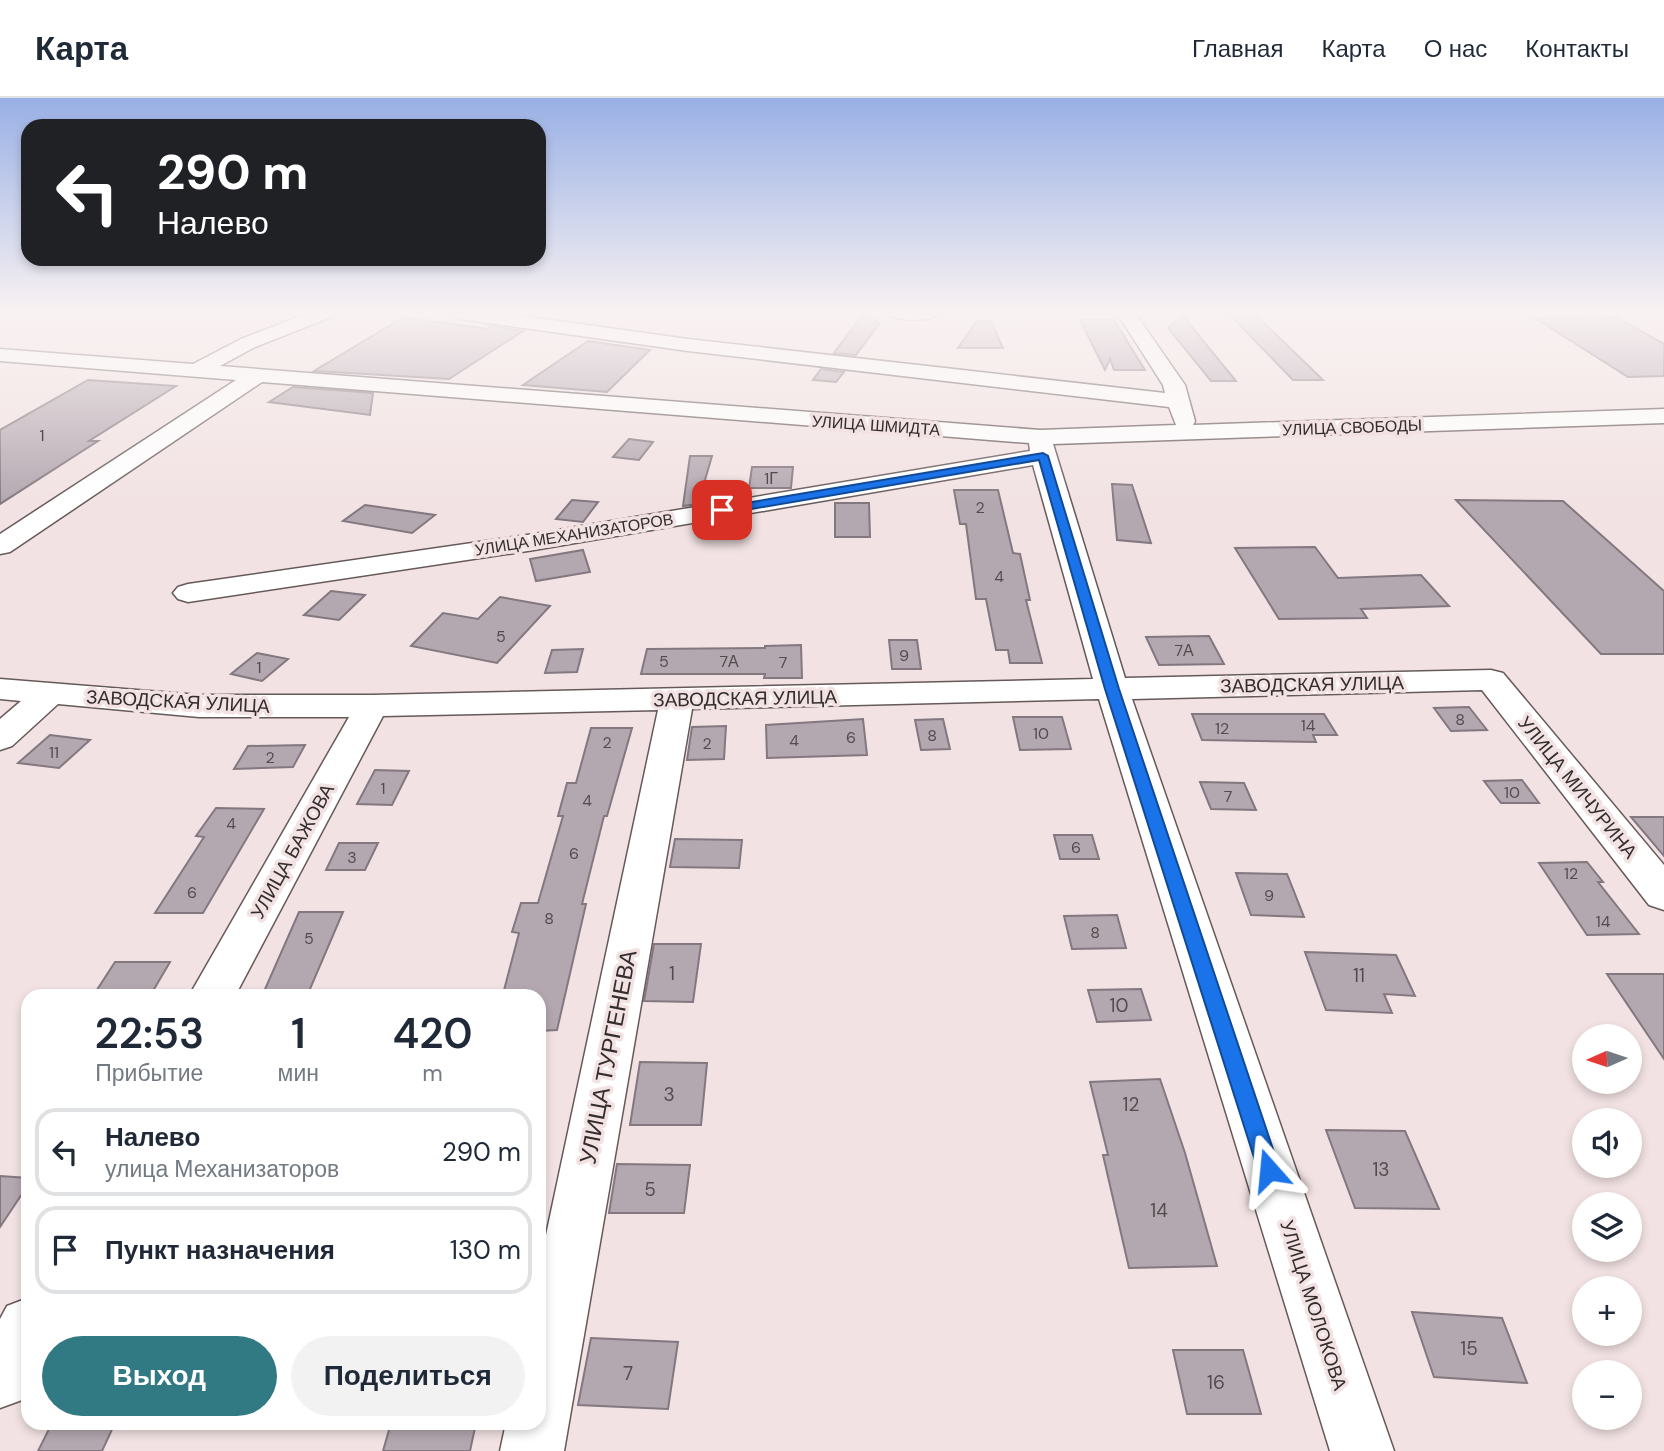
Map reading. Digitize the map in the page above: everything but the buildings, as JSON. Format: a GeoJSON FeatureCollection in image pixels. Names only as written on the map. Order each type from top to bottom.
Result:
{"type":"FeatureCollection","features":[{"type":"Feature","properties":{"kind":"street","name":"УЛИЦА ШМИДТА"},"geometry":{"type":"LineString","coordinates":[[244,376],[1042,447]]}},
{"type":"Feature","properties":{"kind":"street"},"geometry":{"type":"LineString","coordinates":[[960,376],[1178,401]]}},
{"type":"Feature","properties":{"kind":"street"},"geometry":{"type":"LineString","coordinates":[[1168,376],[1174,385],[1188,432]]}},
{"type":"Feature","properties":{"kind":"street"},"geometry":{"type":"LineString","coordinates":[[0,546],[255,377]]}},
{"type":"Feature","properties":{"kind":"street","name":"УЛИЦА СВОБОДЫ"},"geometry":{"type":"LineString","coordinates":[[1042,447],[1188,432],[1664,416]]}},
{"type":"Feature","properties":{"kind":"street","name":"УЛИЦА МЕХАНИЗАТОРОВ"},"geometry":{"type":"LineString","coordinates":[[188,593],[534,542],[1042,447]]}},
{"type":"Feature","properties":{"kind":"street","name":"УЛИЦА МОЛОКОВА"},"geometry":{"type":"LineString","coordinates":[[1042,447],[1112,689],[1362,1451]]}},
{"type":"Feature","properties":{"kind":"street","name":"ЗАВОДСКАЯ УЛИЦА"},"geometry":{"type":"LineString","coordinates":[[0,689],[199,706],[372,706],[1491,680]]}},
{"type":"Feature","properties":{"kind":"street","name":"УЛИЦА МИЧУРИНА"},"geometry":{"type":"LineString","coordinates":[[1491,680],[1664,894]]}},
{"type":"Feature","properties":{"kind":"street"},"geometry":{"type":"LineString","coordinates":[[0,737],[50,694]]}},
{"type":"Feature","properties":{"kind":"street","name":"УЛИЦА ТУРГЕНЕВА"},"geometry":{"type":"LineString","coordinates":[[546,1378],[677,700]]}},
{"type":"Feature","properties":{"kind":"street","name":"УЛИЦА БАЖОВА"},"geometry":{"type":"LineString","coordinates":[[216,989],[372,706]]}},
{"type":"Feature","properties":{"kind":"street"},"geometry":{"type":"LineString","coordinates":[[0,1378],[21,1340]]}},
{"type":"Feature","properties":{"kind":"street"},"geometry":{"type":"LineString","coordinates":[[532,1451],[536,1430]]}},
{"type":"Feature","properties":{"kind":"route"},"geometry":{"type":"LineString","coordinates":[[722,510],[1043,456],[1112,689],[1269,1170]]}}]}
